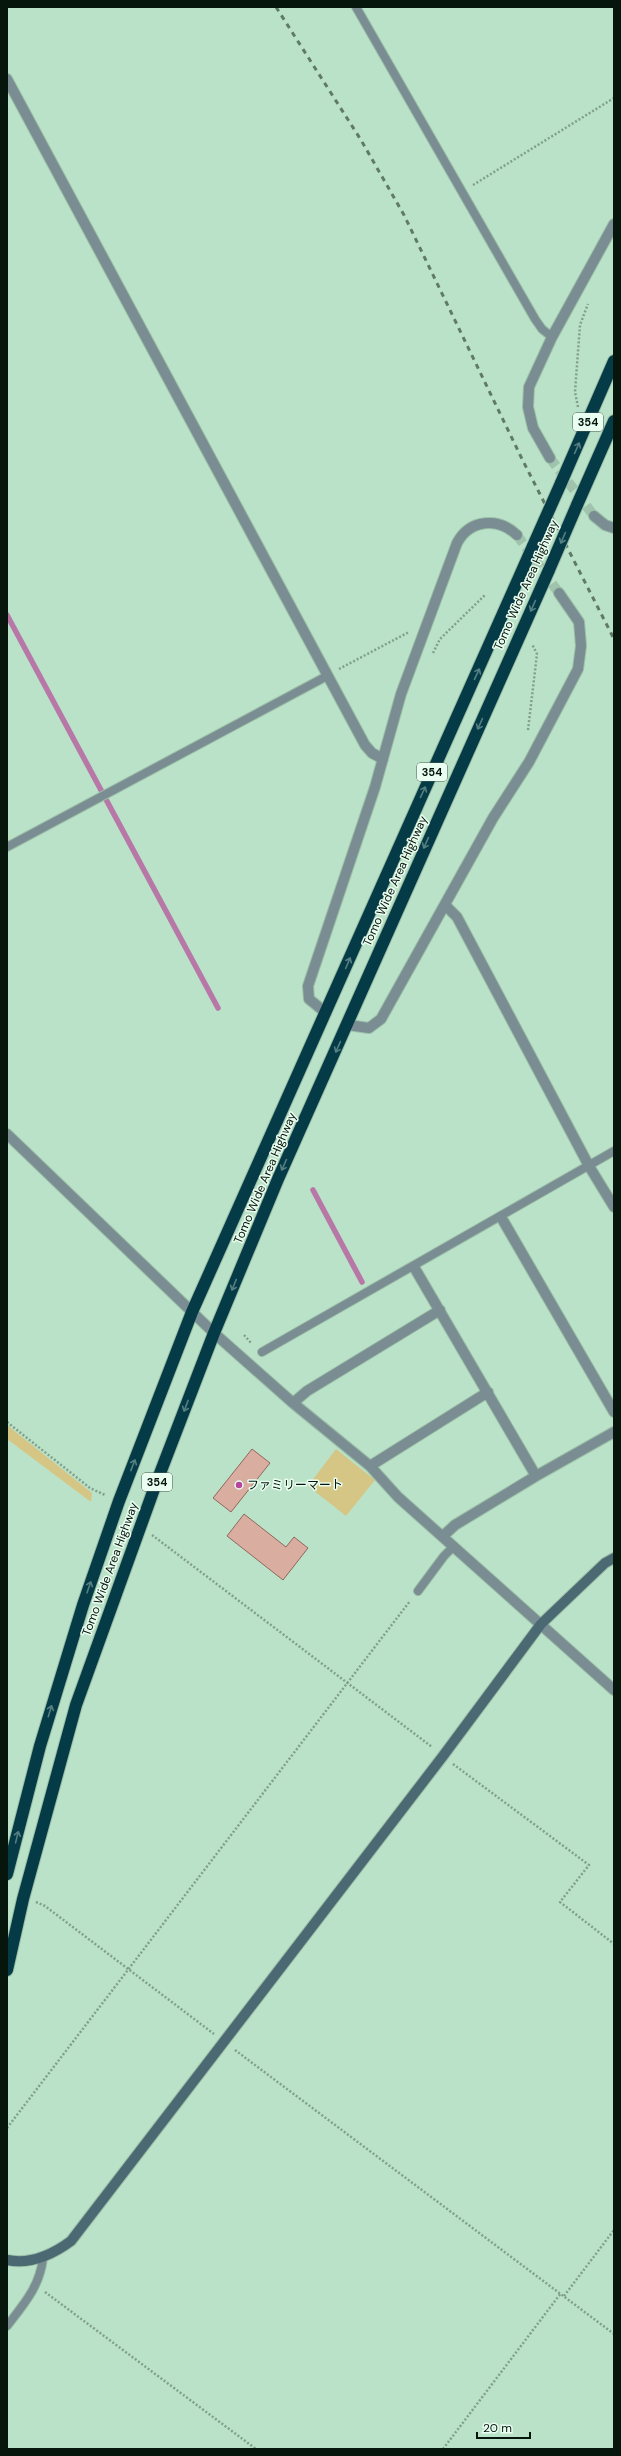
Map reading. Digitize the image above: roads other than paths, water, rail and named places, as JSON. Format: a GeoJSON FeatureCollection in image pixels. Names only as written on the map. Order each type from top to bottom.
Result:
{"type":"FeatureCollection","features":[{"type":"Feature","properties":{"kind":"highway","name":"Tomo Wide Area Highway"},"geometry":{"type":"LineString","coordinates":[[7,1874],[40,1746],[83,1605],[119,1501],[192,1312],[326,1013],[407,826],[533,546],[614,361]]}},
{"type":"Feature","properties":{"kind":"highway","name":"Tomo Wide Area Highway"},"geometry":{"type":"LineString","coordinates":[[7,1970],[23,1899],[76,1705],[154,1489],[214,1333],[278,1179],[348,1025],[418,860],[549,570],[614,421]]}},
{"type":"Feature","properties":{"kind":"street"},"geometry":{"type":"LineString","coordinates":[[7,79],[327,676],[365,744],[372,753],[383,759]]}},
{"type":"Feature","properties":{"kind":"street"},"geometry":{"type":"LineString","coordinates":[[550,458],[532,428],[528,397],[532,376],[614,224]]}},
{"type":"Feature","properties":{"kind":"street"},"geometry":{"type":"LineString","coordinates":[[594,516],[605,525],[614,528]]}},
{"type":"Feature","properties":{"kind":"street"},"geometry":{"type":"LineString","coordinates":[[326,1013],[309,999],[308,986],[383,759],[401,694],[457,543],[465,532],[479,524],[496,523],[508,527],[517,535]]}},
{"type":"Feature","properties":{"kind":"street"},"geometry":{"type":"LineString","coordinates":[[348,1025],[369,1028],[381,1019],[494,818],[530,762],[578,669],[581,646],[579,622],[559,593]]}},
{"type":"Feature","properties":{"kind":"street"},"geometry":{"type":"LineString","coordinates":[[445,905],[457,917],[589,1166],[614,1207]]}},
{"type":"Feature","properties":{"kind":"street"},"geometry":{"type":"LineString","coordinates":[[7,1134],[214,1333],[293,1403],[370,1466],[398,1497],[614,1690]]}},
{"type":"Feature","properties":{"kind":"street"},"geometry":{"type":"LineString","coordinates":[[501,1217],[614,1412]]}},
{"type":"Feature","properties":{"kind":"street"},"geometry":{"type":"LineString","coordinates":[[414,1267],[536,1476]]}},
{"type":"Feature","properties":{"kind":"street"},"geometry":{"type":"LineString","coordinates":[[293,1403],[307,1390],[440,1310]]}},
{"type":"Feature","properties":{"kind":"street"},"geometry":{"type":"LineString","coordinates":[[370,1466],[488,1392]]}},
{"type":"Feature","properties":{"kind":"street"},"geometry":{"type":"LineString","coordinates":[[443,1536],[455,1525],[536,1476],[614,1432]]}},
{"type":"Feature","properties":{"kind":"street"},"geometry":{"type":"LineString","coordinates":[[7,2260],[34,2260],[43,2258],[71,2241],[444,1756],[541,1624],[600,1568],[614,1558]]}},
{"type":"Feature","properties":{"kind":"lane"},"geometry":{"type":"LineString","coordinates":[[356,7],[463,192],[534,319],[542,329],[552,337]]}},
{"type":"Feature","properties":{"kind":"lane"},"geometry":{"type":"LineString","coordinates":[[7,847],[327,676]]}},
{"type":"Feature","properties":{"kind":"lane"},"geometry":{"type":"LineString","coordinates":[[262,1352],[414,1267],[614,1151]]}},
{"type":"Feature","properties":{"kind":"lane"},"geometry":{"type":"LineString","coordinates":[[418,1591],[444,1556],[454,1546]]}},
{"type":"Feature","properties":{"kind":"lane"},"geometry":{"type":"LineString","coordinates":[[7,2326],[36,2287],[41,2274],[43,2258]]}},
{"type":"Feature","properties":{"kind":"waterway"},"geometry":{"type":"LineString","coordinates":[[7,615],[218,1008]]}},
{"type":"Feature","properties":{"kind":"waterway"},"geometry":{"type":"LineString","coordinates":[[313,1190],[362,1282]]}},
{"type":"Feature","properties":{"kind":"tunnel"},"geometry":{"type":"LineString","coordinates":[[550,458],[594,516]]}},
{"type":"Feature","properties":{"kind":"tunnel"},"geometry":{"type":"LineString","coordinates":[[517,535],[559,593]]}},
{"type":"Feature","properties":{"kind":"railway"},"geometry":{"type":"LineString","coordinates":[[276,7],[361,140],[404,215],[522,459],[614,639]]}},
{"type":"Feature","properties":{"kind":"place","name":"ファミリーマート"},"geometry":{"type":"Point","coordinates":[239,1485]}}]}
